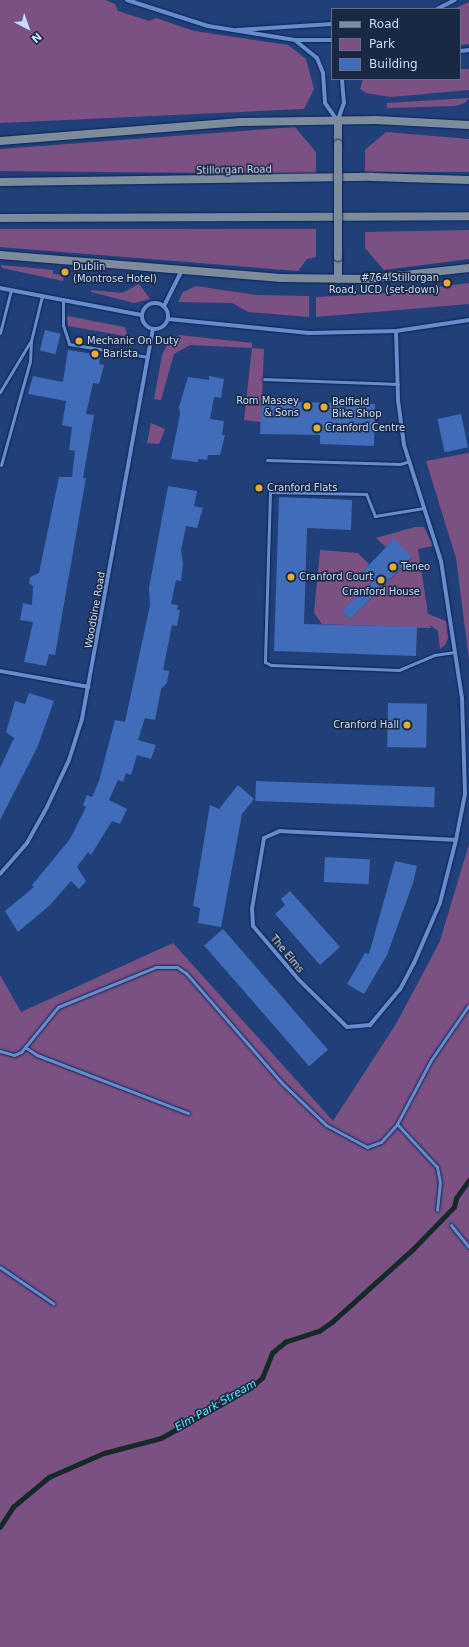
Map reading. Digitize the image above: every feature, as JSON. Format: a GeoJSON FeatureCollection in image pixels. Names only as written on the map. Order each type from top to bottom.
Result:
{"type":"FeatureCollection","features":[{"type":"Feature","properties":{"kind":"main road"},"geometry":{"type":"LineString","coordinates":[[338,120],[338,278]]}},
{"type":"Feature","properties":{"kind":"main road"},"geometry":{"type":"LineString","coordinates":[[0,141],[240,122],[338,120],[469,125]]}},
{"type":"Feature","properties":{"kind":"main road","name":"Stillorgan Road"},"geometry":{"type":"LineString","coordinates":[[0,182],[372,177],[469,180]]}},
{"type":"Feature","properties":{"kind":"main road"},"geometry":{"type":"LineString","coordinates":[[0,218],[469,216]]}},
{"type":"Feature","properties":{"kind":"main road"},"geometry":{"type":"LineString","coordinates":[[0,255],[183,270],[338,278],[411,276],[469,268]]}},
{"type":"Feature","properties":{"kind":"street"},"geometry":{"type":"LineString","coordinates":[[127,0],[230,30],[295,40],[331,40]]}},
{"type":"Feature","properties":{"kind":"street"},"geometry":{"type":"LineString","coordinates":[[439,8],[455,0]]}},
{"type":"Feature","properties":{"kind":"street"},"geometry":{"type":"LineString","coordinates":[[230,30],[331,24]]}},
{"type":"Feature","properties":{"kind":"street"},"geometry":{"type":"LineString","coordinates":[[295,40],[317,58],[323,73],[325,103],[338,120]]}},
{"type":"Feature","properties":{"kind":"street"},"geometry":{"type":"LineString","coordinates":[[338,120],[344,103],[342,80]]}},
{"type":"Feature","properties":{"kind":"street"},"geometry":{"type":"LineString","coordinates":[[168,319],[164,306],[183,270]]}},
{"type":"Feature","properties":{"kind":"street"},"geometry":{"type":"LineString","coordinates":[[0,288],[141,315]]}},
{"type":"Feature","properties":{"kind":"street"},"geometry":{"type":"LineString","coordinates":[[141,315],[148,304],[156,302],[164,306]]}},
{"type":"Feature","properties":{"kind":"street"},"geometry":{"type":"LineString","coordinates":[[141,315],[146,326],[153,329],[164,325],[168,319]]}},
{"type":"Feature","properties":{"kind":"street"},"geometry":{"type":"LineString","coordinates":[[168,319],[309,333],[396,331],[469,320]]}},
{"type":"Feature","properties":{"kind":"street","name":"Woodbine Road"},"geometry":{"type":"LineString","coordinates":[[0,874],[26,843],[69,760],[89,687],[153,329]]}},
{"type":"Feature","properties":{"kind":"street","name":"The Elms"},"geometry":{"type":"LineString","coordinates":[[396,331],[398,384],[404,445],[441,561],[455,652],[466,752],[465,794],[456,840],[440,903],[414,963],[400,989],[370,1025],[347,1027],[299,980],[253,926],[252,909],[264,838],[280,831],[456,840]]}},
{"type":"Feature","properties":{"kind":"street"},"geometry":{"type":"LineString","coordinates":[[0,671],[89,687]]}},
{"type":"Feature","properties":{"kind":"lane"},"geometry":{"type":"LineString","coordinates":[[0,331],[11,290]]}},
{"type":"Feature","properties":{"kind":"lane"},"geometry":{"type":"LineString","coordinates":[[1,465],[30,360],[31,341],[42,296]]}},
{"type":"Feature","properties":{"kind":"lane"},"geometry":{"type":"LineString","coordinates":[[63,299],[64,330],[69,344],[148,357]]}},
{"type":"Feature","properties":{"kind":"lane"},"geometry":{"type":"LineString","coordinates":[[0,392],[31,341]]}},
{"type":"Feature","properties":{"kind":"lane"},"geometry":{"type":"LineString","coordinates":[[264,379],[398,384]]}},
{"type":"Feature","properties":{"kind":"lane"},"geometry":{"type":"LineString","coordinates":[[267,460],[400,464],[410,461]]}},
{"type":"Feature","properties":{"kind":"lane"},"geometry":{"type":"LineString","coordinates":[[424,508],[375,516],[366,494],[270,492],[265,662],[271,666],[399,670],[434,655],[455,652]]}},
{"type":"Feature","properties":{"kind":"lane"},"geometry":{"type":"LineString","coordinates":[[0,1051],[14,1055],[25,1047],[58,1007],[156,967],[177,967],[186,974],[283,1084],[326,1125],[367,1147],[381,1142],[397,1124],[431,1060],[469,1005]]}},
{"type":"Feature","properties":{"kind":"lane"},"geometry":{"type":"LineString","coordinates":[[25,1047],[37,1055],[188,1113]]}},
{"type":"Feature","properties":{"kind":"lane"},"geometry":{"type":"LineString","coordinates":[[397,1124],[437,1167],[440,1182],[437,1210]]}},
{"type":"Feature","properties":{"kind":"lane"},"geometry":{"type":"LineString","coordinates":[[451,1225],[469,1247]]}},
{"type":"Feature","properties":{"kind":"lane"},"geometry":{"type":"LineString","coordinates":[[0,1267],[54,1304]]}},
{"type":"Feature","properties":{"kind":"green space"},"geometry":{"type":"Polygon","coordinates":[[[0,0],[105,0],[115,4],[118,11],[149,21],[156,18],[194,31],[288,45],[306,59],[314,89],[304,109],[0,123],[0,0]]]}},
{"type":"Feature","properties":{"kind":"green space"},"geometry":{"type":"Polygon","coordinates":[[[469,2],[469,44],[461,45],[461,8],[456,8],[469,2]]]}},
{"type":"Feature","properties":{"kind":"green space"},"geometry":{"type":"Polygon","coordinates":[[[461,69],[469,69],[469,90],[391,97],[366,93],[360,89],[363,80],[461,80],[461,69]]]}},
{"type":"Feature","properties":{"kind":"green space"},"geometry":{"type":"Polygon","coordinates":[[[469,98],[465,103],[455,106],[387,108],[387,103],[469,98]]]}},
{"type":"Feature","properties":{"kind":"green space"},"geometry":{"type":"Polygon","coordinates":[[[295,127],[316,152],[316,174],[0,171],[0,149],[295,127]]]}},
{"type":"Feature","properties":{"kind":"green space"},"geometry":{"type":"Polygon","coordinates":[[[386,132],[469,139],[469,172],[365,172],[365,150],[386,132]]]}},
{"type":"Feature","properties":{"kind":"green space"},"geometry":{"type":"Polygon","coordinates":[[[0,229],[316,229],[316,257],[307,259],[298,271],[0,247],[0,229]]]}},
{"type":"Feature","properties":{"kind":"green space"},"geometry":{"type":"Polygon","coordinates":[[[469,230],[469,259],[384,270],[365,248],[365,232],[469,230]]]}},
{"type":"Feature","properties":{"kind":"green space"},"geometry":{"type":"Polygon","coordinates":[[[1,265],[53,270],[53,274],[64,275],[63,281],[2,268],[1,265]]]}},
{"type":"Feature","properties":{"kind":"green space"},"geometry":{"type":"Polygon","coordinates":[[[469,283],[469,304],[316,317],[316,297],[377,294],[469,283]]]}},
{"type":"Feature","properties":{"kind":"green space"},"geometry":{"type":"Polygon","coordinates":[[[139,284],[150,299],[134,303],[91,292],[91,290],[122,293],[139,284]]]}},
{"type":"Feature","properties":{"kind":"green space"},"geometry":{"type":"Polygon","coordinates":[[[196,286],[256,295],[309,296],[309,317],[248,312],[232,303],[178,302],[183,292],[196,286]]]}},
{"type":"Feature","properties":{"kind":"green space"},"geometry":{"type":"Polygon","coordinates":[[[67,316],[125,327],[127,334],[125,336],[68,326],[67,316]]]}},
{"type":"Feature","properties":{"kind":"green space"},"geometry":{"type":"Polygon","coordinates":[[[179,335],[252,343],[252,348],[190,345],[174,354],[161,400],[154,399],[162,355],[169,341],[179,335]]]}},
{"type":"Feature","properties":{"kind":"green space"},"geometry":{"type":"Polygon","coordinates":[[[252,348],[264,349],[261,422],[244,420],[252,348]]]}},
{"type":"Feature","properties":{"kind":"green space"},"geometry":{"type":"Polygon","coordinates":[[[151,423],[165,429],[159,444],[147,443],[151,423]]]}},
{"type":"Feature","properties":{"kind":"green space"},"geometry":{"type":"Polygon","coordinates":[[[469,453],[469,660],[456,558],[426,461],[469,453]]]}},
{"type":"Feature","properties":{"kind":"green space"},"geometry":{"type":"Polygon","coordinates":[[[415,527],[424,527],[433,546],[418,549],[428,614],[446,621],[448,638],[445,645],[440,649],[438,631],[430,625],[431,628],[322,624],[314,613],[320,550],[358,553],[369,564],[363,571],[373,581],[343,611],[350,619],[412,558],[394,540],[386,547],[376,538],[415,527]]]}},
{"type":"Feature","properties":{"kind":"green space"},"geometry":{"type":"Polygon","coordinates":[[[469,844],[469,1647],[0,1647],[0,975],[21,1012],[173,943],[333,1121],[396,1024],[440,941],[469,844]]]}},
{"type":"Feature","properties":{"kind":"building"},"geometry":{"type":"Polygon","coordinates":[[[45,330],[61,334],[55,354],[40,350],[45,330]]]}},
{"type":"Feature","properties":{"kind":"building"},"geometry":{"type":"Polygon","coordinates":[[[68,350],[100,355],[99,364],[104,365],[99,384],[93,383],[86,414],[94,415],[83,478],[86,478],[55,655],[49,654],[46,666],[24,662],[33,622],[20,620],[23,603],[32,605],[33,586],[29,583],[30,577],[39,573],[59,477],[72,477],[75,451],[69,450],[72,427],[62,425],[66,401],[28,394],[33,376],[63,382],[68,350]]]}},
{"type":"Feature","properties":{"kind":"building"},"geometry":{"type":"Polygon","coordinates":[[[209,376],[224,379],[221,398],[214,397],[210,419],[224,421],[222,435],[225,435],[220,455],[208,455],[207,460],[198,459],[198,462],[171,459],[180,414],[179,407],[188,377],[209,380],[209,376]]]}},
{"type":"Feature","properties":{"kind":"building","name":"Cranford Centre"},"geometry":{"type":"Polygon","coordinates":[[[262,401],[375,404],[374,446],[320,444],[320,435],[260,434],[262,401]]]}},
{"type":"Feature","properties":{"kind":"building"},"geometry":{"type":"Polygon","coordinates":[[[461,414],[468,447],[445,452],[438,419],[461,414]]]}},
{"type":"Feature","properties":{"kind":"building"},"geometry":{"type":"Polygon","coordinates":[[[168,486],[197,491],[194,506],[203,508],[197,528],[186,526],[181,550],[183,564],[181,581],[176,580],[171,604],[178,605],[177,610],[180,610],[177,626],[172,625],[163,670],[169,671],[167,683],[161,689],[155,720],[145,718],[138,740],[156,745],[151,759],[137,755],[131,775],[126,773],[123,782],[118,780],[109,800],[127,809],[120,824],[112,821],[91,855],[88,852],[77,867],[86,881],[79,889],[71,881],[50,905],[18,932],[5,911],[34,887],[32,885],[70,839],[86,807],[83,805],[87,795],[92,797],[99,781],[115,720],[125,722],[150,605],[149,588],[168,486]]]}},
{"type":"Feature","properties":{"kind":"building","name":"Cranford Court"},"geometry":{"type":"Polygon","coordinates":[[[279,497],[352,500],[351,530],[307,528],[304,624],[417,627],[416,656],[274,651],[279,497]]]}},
{"type":"Feature","properties":{"kind":"building","name":"Cranford House"},"geometry":{"type":"Polygon","coordinates":[[[394,539],[412,557],[350,619],[342,611],[373,581],[363,571],[394,539]]]}},
{"type":"Feature","properties":{"kind":"building"},"geometry":{"type":"Polygon","coordinates":[[[29,693],[54,701],[37,748],[0,820],[0,768],[14,738],[6,732],[15,701],[25,704],[29,693]]]}},
{"type":"Feature","properties":{"kind":"building","name":"Cranford Hall"},"geometry":{"type":"Polygon","coordinates":[[[388,703],[427,704],[426,748],[387,747],[388,703]]]}},
{"type":"Feature","properties":{"kind":"building"},"geometry":{"type":"Polygon","coordinates":[[[256,781],[435,787],[434,807],[255,801],[256,781]]]}},
{"type":"Feature","properties":{"kind":"building"},"geometry":{"type":"Polygon","coordinates":[[[238,785],[254,799],[242,814],[221,927],[198,923],[200,908],[193,906],[210,805],[219,809],[238,785]]]}},
{"type":"Feature","properties":{"kind":"building"},"geometry":{"type":"Polygon","coordinates":[[[325,857],[370,859],[369,884],[324,882],[325,857]]]}},
{"type":"Feature","properties":{"kind":"building"},"geometry":{"type":"Polygon","coordinates":[[[395,861],[417,866],[413,883],[387,955],[364,994],[347,984],[365,953],[369,954],[395,861]]]}},
{"type":"Feature","properties":{"kind":"building"},"geometry":{"type":"Polygon","coordinates":[[[290,891],[340,947],[320,965],[275,914],[285,905],[281,899],[290,891]]]}},
{"type":"Feature","properties":{"kind":"building"},"geometry":{"type":"Polygon","coordinates":[[[223,929],[328,1050],[309,1066],[204,945],[223,929]]]}},
{"type":"Feature","properties":{"kind":"waterway","name":"Elm Park Stream"},"geometry":{"type":"LineString","coordinates":[[0,1527],[13,1507],[49,1477],[104,1453],[161,1438],[250,1388],[262,1378],[272,1353],[285,1342],[319,1331],[332,1322],[412,1250],[454,1207],[456,1198],[469,1180]]}},
{"type":"Feature","properties":{"kind":"place","name":"Dublin (Montrose Hotel)"},"geometry":{"type":"Point","coordinates":[65,272]}},
{"type":"Feature","properties":{"kind":"place","name":"#764 Stillorgan Road, UCD (set-down)"},"geometry":{"type":"Point","coordinates":[447,283]}},
{"type":"Feature","properties":{"kind":"place","name":"Mechanic On Duty"},"geometry":{"type":"Point","coordinates":[79,341]}},
{"type":"Feature","properties":{"kind":"place","name":"Barista"},"geometry":{"type":"Point","coordinates":[95,354]}},
{"type":"Feature","properties":{"kind":"place","name":"Rom Massey & Sons"},"geometry":{"type":"Point","coordinates":[307,406]}},
{"type":"Feature","properties":{"kind":"place","name":"Belfield Bike Shop"},"geometry":{"type":"Point","coordinates":[324,407]}},
{"type":"Feature","properties":{"kind":"place","name":"Cranford Centre"},"geometry":{"type":"Point","coordinates":[317,428]}},
{"type":"Feature","properties":{"kind":"place","name":"Cranford Flats"},"geometry":{"type":"Point","coordinates":[259,488]}},
{"type":"Feature","properties":{"kind":"place","name":"Teneo"},"geometry":{"type":"Point","coordinates":[393,567]}},
{"type":"Feature","properties":{"kind":"place","name":"Cranford Court"},"geometry":{"type":"Point","coordinates":[291,577]}},
{"type":"Feature","properties":{"kind":"place","name":"Cranford House"},"geometry":{"type":"Point","coordinates":[381,580]}},
{"type":"Feature","properties":{"kind":"place","name":"Cranford Hall"},"geometry":{"type":"Point","coordinates":[407,725]}}]}
